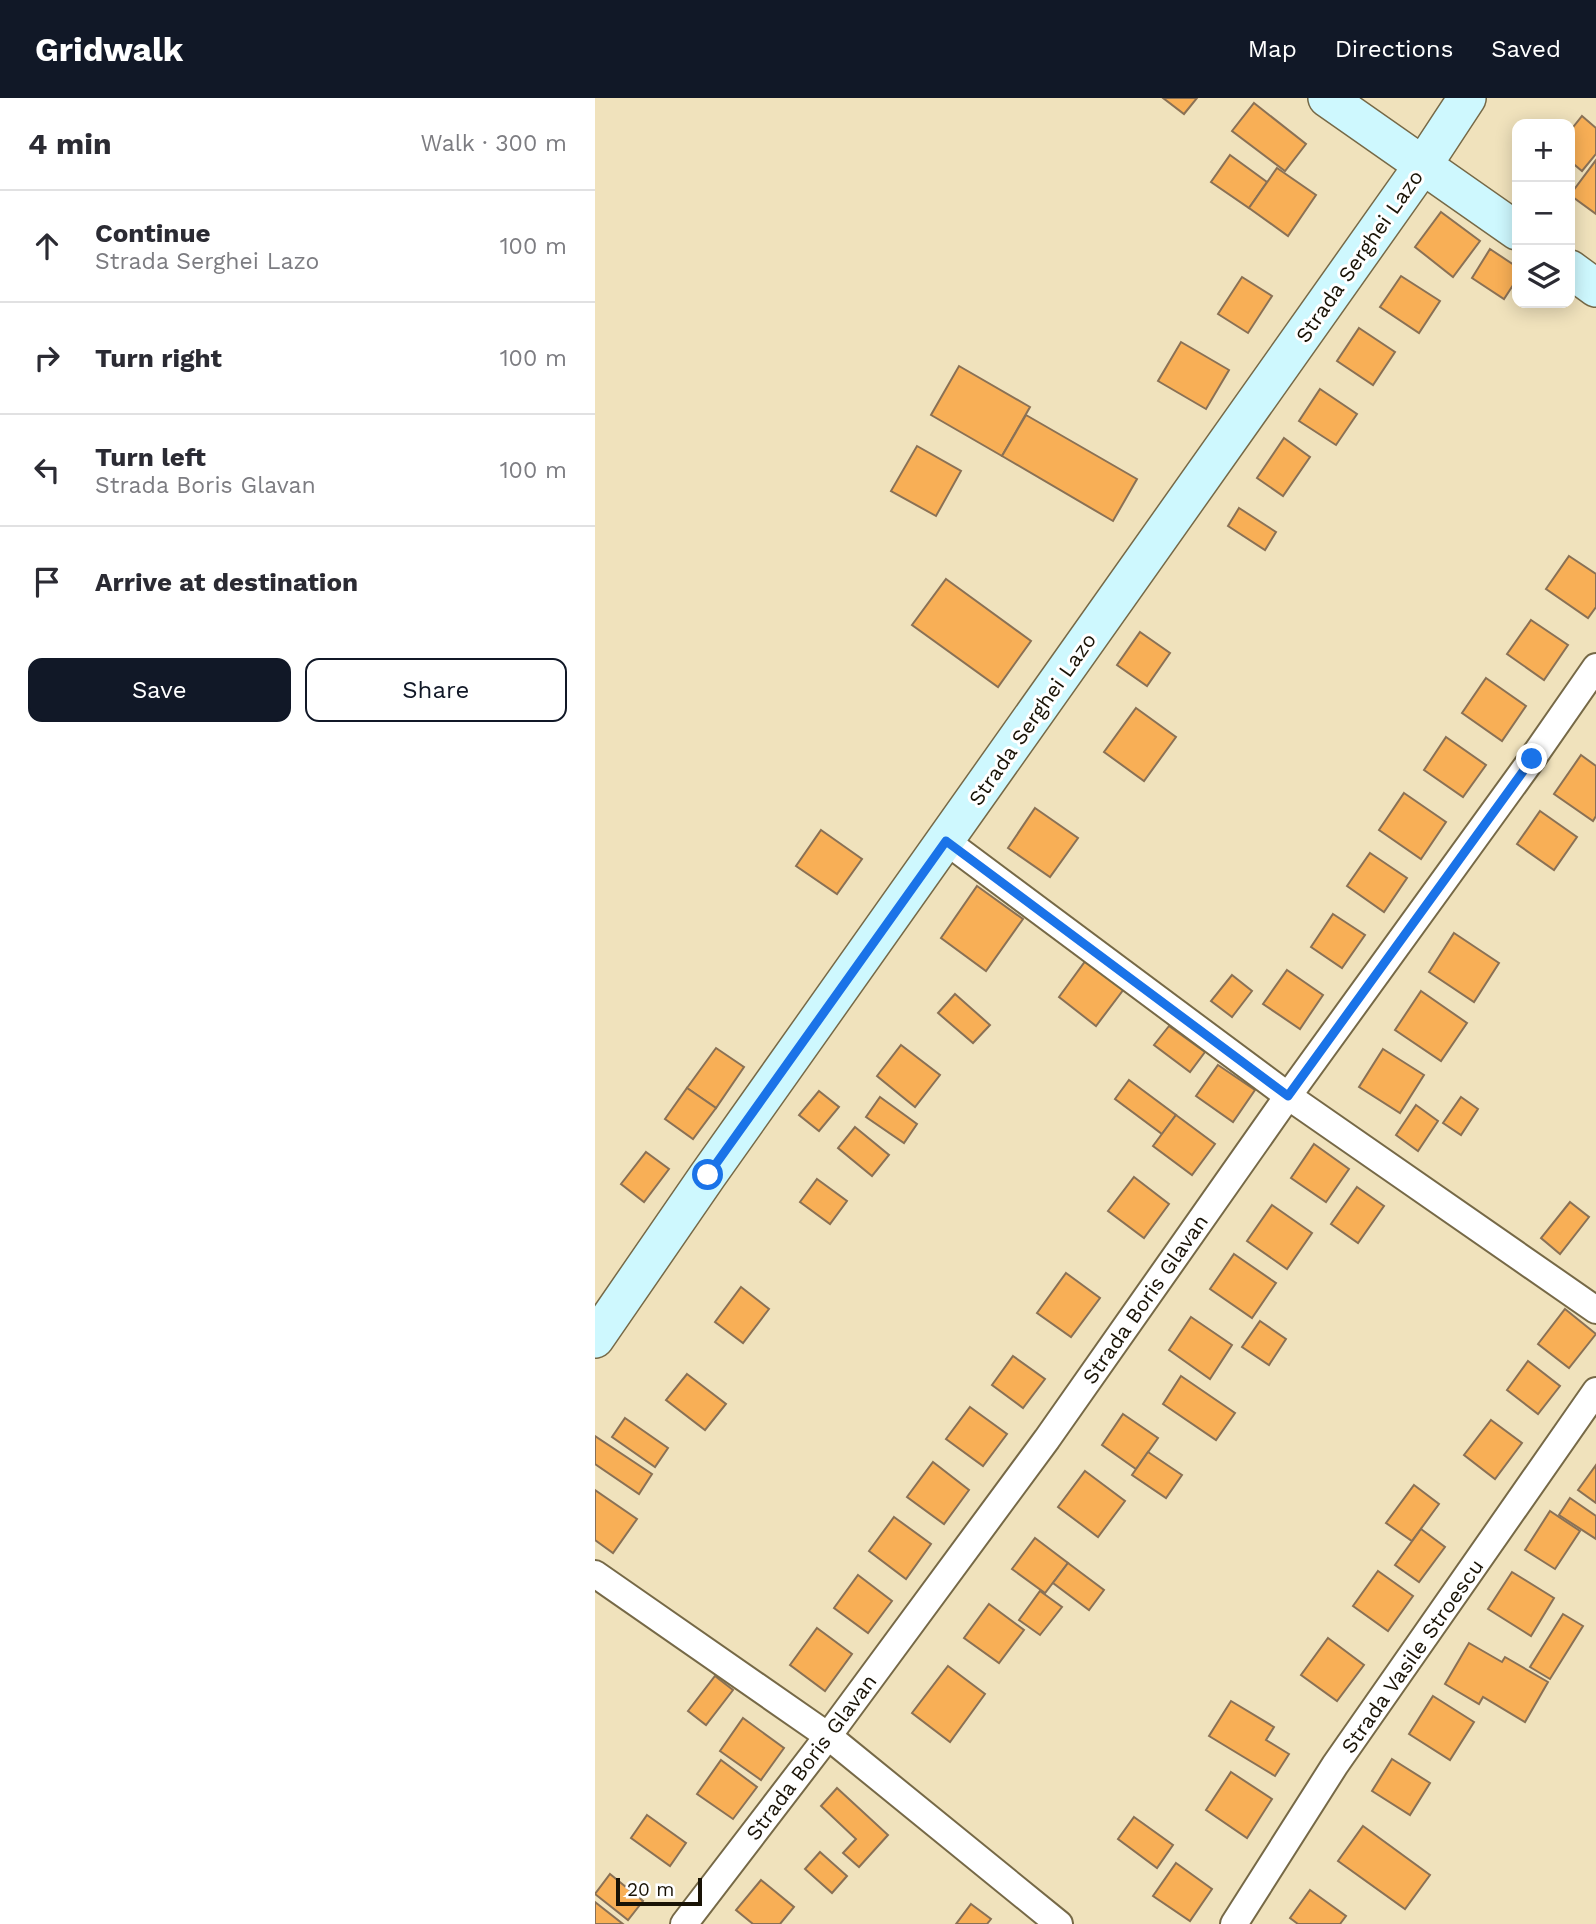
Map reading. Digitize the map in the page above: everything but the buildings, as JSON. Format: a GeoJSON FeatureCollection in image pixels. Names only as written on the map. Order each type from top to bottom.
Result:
{"type":"FeatureCollection","features":[{"type":"Feature","properties":{"kind":"street"},"geometry":{"type":"LineString","coordinates":[[1327,98],[1512,228]]}},
{"type":"Feature","properties":{"kind":"street","name":"Strada Serghei Lazo"},"geometry":{"type":"LineString","coordinates":[[595,1339],[1423,165],[1467,98]]}},
{"type":"Feature","properties":{"kind":"street"},"geometry":{"type":"LineString","coordinates":[[1575,273],[1596,288]]}},
{"type":"Feature","properties":{"kind":"street","name":"Strada Boris Glavan"},"geometry":{"type":"LineString","coordinates":[[684,1924],[828,1736],[1047,1439],[1288,1096],[1596,667]]}},
{"type":"Feature","properties":{"kind":"street"},"geometry":{"type":"LineString","coordinates":[[946,841],[1288,1096],[1596,1310]]}},
{"type":"Feature","properties":{"kind":"street","name":"Strada Vasile Stroescu"},"geometry":{"type":"LineString","coordinates":[[1234,1924],[1335,1765],[1596,1391]]}},
{"type":"Feature","properties":{"kind":"street"},"geometry":{"type":"LineString","coordinates":[[595,1574],[828,1736],[1059,1924]]}},
{"type":"Feature","properties":{"kind":"route"},"geometry":{"type":"LineString","coordinates":[[708,1175],[946,841],[1288,1096],[1532,759]]}}]}
